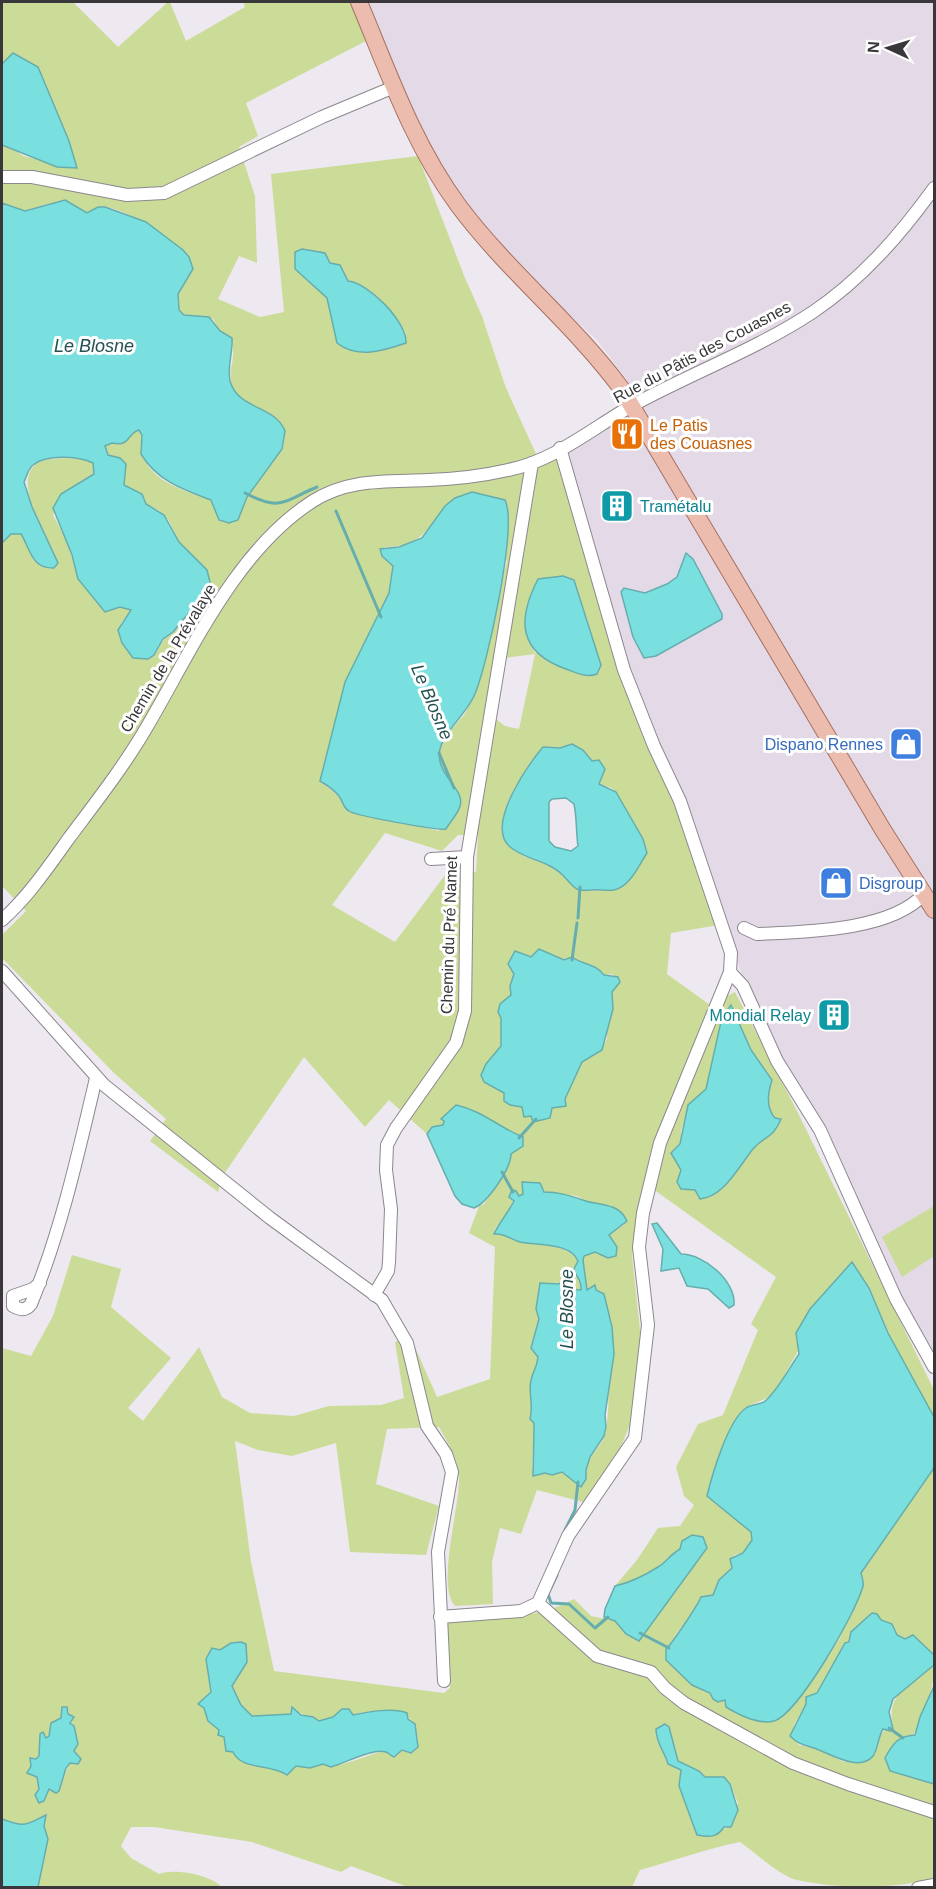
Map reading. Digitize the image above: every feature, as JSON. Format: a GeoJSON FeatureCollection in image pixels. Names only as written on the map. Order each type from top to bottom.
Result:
{"type":"FeatureCollection","features":[{"type":"Feature","properties":{"kind":"main road"},"geometry":{"type":"LineString","coordinates":[[359,2],[424,153],[459,207],[498,253],[597,356],[632,406],[934,910]]}},
{"type":"Feature","properties":{"kind":"street"},"geometry":{"type":"LineString","coordinates":[[2,177],[32,177],[127,195],[164,193],[322,117],[394,87]]}},
{"type":"Feature","properties":{"kind":"street","name":"Rue du Pâtis des Couasnes"},"geometry":{"type":"LineString","coordinates":[[515,469],[532,463],[632,406],[740,353],[814,312],[876,260],[934,188]]}},
{"type":"Feature","properties":{"kind":"street"},"geometry":{"type":"LineString","coordinates":[[440,1617],[521,1611],[538,1603],[568,1536],[635,1438],[648,1325],[639,1247],[643,1213],[660,1143],[730,972],[731,953],[680,801],[654,746],[624,670],[560,448]]}},
{"type":"Feature","properties":{"kind":"street","name":"Chemin du Pré Namet"},"geometry":{"type":"LineString","coordinates":[[374,1295],[388,1271],[389,1262],[391,1209],[386,1170],[387,1145],[396,1128],[448,1056],[462,1028],[467,993],[467,857],[532,463]]}},
{"type":"Feature","properties":{"kind":"street","name":"Chemin de la Prévalaye"},"geometry":{"type":"LineString","coordinates":[[2,920],[44,872],[97,801],[147,727],[200,632],[227,591],[253,556],[291,518],[312,501],[334,490],[352,485],[379,481],[468,478],[515,469]]}},
{"type":"Feature","properties":{"kind":"street"},"geometry":{"type":"LineString","coordinates":[[431,859],[467,857]]}},
{"type":"Feature","properties":{"kind":"street"},"geometry":{"type":"LineString","coordinates":[[744,928],[757,934],[847,926],[888,915],[904,908],[924,894]]}},
{"type":"Feature","properties":{"kind":"street"},"geometry":{"type":"LineString","coordinates":[[2,971],[96,1078],[174,1144],[374,1295],[388,1308],[404,1337],[413,1361],[427,1426],[446,1454],[452,1472],[438,1552],[444,1681]]}},
{"type":"Feature","properties":{"kind":"street"},"geometry":{"type":"LineString","coordinates":[[730,972],[743,986],[773,1053],[819,1130],[896,1299],[934,1367]]}},
{"type":"Feature","properties":{"kind":"street"},"geometry":{"type":"LineString","coordinates":[[40,1283],[61,1238],[96,1078]]}},
{"type":"Feature","properties":{"kind":"street"},"geometry":{"type":"LineString","coordinates":[[538,1603],[597,1656],[651,1672],[665,1688],[684,1703],[794,1763],[848,1784],[934,1812]]}},
{"type":"Feature","properties":{"kind":"street"},"geometry":{"type":"LineString","coordinates":[[918,1887],[934,1885]]}},
{"type":"Feature","properties":{"kind":"shaded area"},"geometry":{"type":"Polygon","coordinates":[[[365,2],[934,2],[934,1359],[900,1299],[840,1157],[797,1090],[756,1011],[654,744],[560,453],[631,406],[627,380],[597,340],[547,294],[466,206],[429,150],[365,2]]]}},
{"type":"Feature","properties":{"kind":"green space"},"geometry":{"type":"Polygon","coordinates":[[[2,2],[73,2],[118,47],[168,2],[170,2],[186,41],[245,7],[243,2],[351,2],[366,41],[246,103],[258,136],[239,147],[255,196],[257,263],[239,256],[218,299],[260,317],[284,312],[271,174],[418,156],[482,316],[506,388],[536,454],[545,460],[560,453],[615,634],[725,924],[671,933],[667,974],[710,1005],[735,992],[797,1111],[934,1390],[934,1417],[888,1333],[869,1288],[852,1263],[779,1386],[767,1398],[745,1408],[731,1430],[712,1474],[731,1514],[751,1532],[752,1540],[743,1553],[734,1555],[732,1568],[719,1580],[713,1595],[701,1597],[696,1608],[673,1639],[674,1643],[668,1646],[692,1685],[724,1699],[736,1714],[759,1721],[802,1694],[840,1638],[861,1573],[934,1468],[934,1655],[897,1635],[892,1624],[845,1643],[817,1693],[806,1697],[806,1704],[794,1725],[799,1745],[818,1749],[844,1762],[873,1756],[882,1734],[893,1725],[893,1705],[897,1697],[910,1683],[934,1665],[926,1708],[914,1734],[890,1771],[934,1784],[934,1879],[901,1885],[845,1886],[793,1879],[772,1867],[740,1842],[640,1870],[632,1887],[408,1887],[351,1866],[341,1872],[252,1842],[154,1827],[131,1827],[121,1846],[131,1858],[159,1874],[183,1872],[209,1879],[222,1887],[38,1887],[48,1839],[40,1817],[35,1823],[25,1825],[2,1819],[2,1348],[31,1356],[53,1316],[72,1255],[121,1269],[111,1307],[171,1358],[128,1408],[143,1421],[199,1347],[222,1397],[250,1413],[294,1416],[329,1406],[381,1405],[404,1398],[395,1342],[410,1336],[437,1397],[490,1379],[495,1247],[469,1233],[479,1206],[484,1204],[504,1174],[511,1154],[523,1137],[474,1111],[456,1105],[441,1119],[444,1121],[443,1125],[432,1127],[427,1134],[389,1100],[365,1127],[304,1057],[222,1177],[218,1192],[150,1141],[166,1119],[114,1073],[2,958],[2,935],[26,911],[2,886],[2,543],[11,534],[21,534],[31,555],[38,563],[51,569],[58,563],[31,503],[28,487],[29,473],[37,464],[52,459],[68,458],[93,463],[94,474],[61,494],[53,515],[66,539],[79,581],[90,590],[102,609],[120,607],[131,610],[121,623],[122,643],[133,658],[157,652],[173,628],[208,589],[198,561],[179,542],[169,521],[160,511],[146,504],[139,492],[124,485],[125,475],[106,452],[105,446],[125,442],[139,430],[142,437],[143,457],[155,474],[172,485],[211,500],[218,517],[238,520],[247,497],[282,449],[285,436],[275,419],[243,402],[237,395],[231,381],[232,345],[213,319],[184,315],[179,310],[178,294],[189,272],[189,257],[182,250],[147,225],[121,211],[100,207],[87,213],[65,200],[22,211],[2,203],[2,145],[11,147],[23,156],[76,168],[69,141],[38,67],[13,53],[2,64],[2,2]],[[302,249],[295,269],[327,298],[337,343],[406,334],[390,309],[365,287],[348,281],[340,265],[330,263],[325,253],[302,249]],[[445,506],[427,530],[414,541],[384,547],[382,557],[393,566],[389,593],[345,682],[320,781],[340,797],[346,810],[439,831],[447,779],[439,762],[440,748],[450,731],[464,715],[475,693],[507,561],[445,506]],[[574,580],[526,626],[526,636],[535,653],[591,631],[574,580]],[[535,654],[495,659],[485,711],[505,726],[519,729],[535,654]],[[543,747],[508,801],[503,836],[508,845],[525,857],[544,862],[565,873],[575,888],[585,891],[601,890],[643,839],[612,788],[599,784],[592,761],[583,750],[543,747]],[[385,833],[332,905],[395,942],[451,867],[476,872],[478,835],[458,835],[442,851],[385,833]],[[539,949],[531,957],[522,955],[514,973],[511,995],[498,1012],[501,1017],[501,1046],[486,1064],[489,1078],[495,1088],[504,1092],[504,1101],[510,1105],[551,1108],[565,1099],[582,1062],[597,1054],[607,1039],[607,1023],[611,1017],[613,974],[604,975],[589,964],[564,960],[539,949]],[[731,1005],[722,1017],[706,1089],[688,1105],[681,1132],[681,1170],[677,1182],[713,1195],[753,1149],[776,1130],[781,1119],[774,1118],[770,1110],[769,1095],[772,1080],[751,1050],[731,1005]],[[522,1182],[523,1194],[513,1199],[510,1211],[494,1230],[519,1242],[561,1248],[568,1251],[578,1262],[581,1290],[571,1289],[565,1281],[549,1285],[544,1283],[536,1309],[539,1319],[531,1348],[538,1357],[530,1385],[530,1419],[534,1423],[532,1468],[543,1473],[562,1472],[578,1484],[586,1479],[588,1464],[604,1437],[608,1413],[607,1361],[599,1292],[587,1290],[583,1260],[584,1256],[595,1252],[608,1258],[617,1248],[609,1235],[625,1224],[612,1206],[586,1201],[577,1196],[544,1192],[535,1185],[522,1182]],[[646,1184],[632,1255],[641,1339],[632,1420],[620,1449],[583,1502],[537,1490],[521,1534],[500,1528],[492,1562],[493,1604],[455,1606],[450,1596],[448,1564],[459,1478],[455,1458],[439,1427],[387,1429],[376,1484],[439,1506],[426,1555],[350,1552],[336,1443],[292,1456],[258,1450],[235,1441],[251,1562],[274,1671],[444,1693],[450,1688],[445,1623],[528,1615],[560,1606],[574,1599],[591,1616],[615,1621],[626,1634],[639,1641],[680,1549],[647,1575],[615,1586],[637,1560],[658,1528],[680,1526],[694,1505],[684,1496],[676,1467],[698,1424],[723,1415],[758,1330],[751,1324],[776,1277],[646,1184]],[[231,1643],[220,1650],[212,1648],[208,1674],[211,1692],[204,1697],[204,1708],[208,1721],[219,1730],[233,1752],[252,1766],[274,1768],[287,1775],[296,1766],[310,1768],[318,1765],[338,1765],[384,1751],[411,1753],[418,1747],[417,1732],[413,1722],[406,1715],[398,1712],[376,1711],[353,1715],[343,1709],[333,1717],[319,1721],[292,1708],[291,1714],[252,1716],[241,1705],[232,1686],[247,1662],[231,1643]],[[62,1707],[61,1718],[50,1726],[51,1732],[27,1773],[37,1777],[39,1789],[36,1795],[39,1803],[44,1801],[49,1789],[60,1785],[70,1763],[81,1759],[74,1751],[78,1740],[67,1707],[62,1707]],[[655,1734],[668,1764],[681,1770],[679,1786],[697,1835],[731,1827],[738,1803],[730,1784],[705,1777],[699,1771],[678,1761],[673,1740],[655,1734]]]}},
{"type":"Feature","properties":{"kind":"green space"},"geometry":{"type":"Polygon","coordinates":[[[934,1206],[934,1256],[902,1277],[882,1237],[934,1206]]]}},
{"type":"Feature","properties":{"kind":"water"},"geometry":{"type":"Polygon","coordinates":[[[13,53],[38,67],[69,141],[77,168],[57,167],[2,145],[2,64],[13,53]]]}},
{"type":"Feature","properties":{"kind":"water","name":"Le Blosne"},"geometry":{"type":"Polygon","coordinates":[[[65,200],[87,213],[98,207],[105,207],[146,222],[183,250],[189,257],[193,269],[178,294],[179,310],[184,315],[209,317],[220,331],[232,338],[229,376],[234,390],[248,403],[273,416],[285,431],[282,449],[247,497],[238,520],[229,523],[219,520],[211,500],[163,478],[147,463],[141,454],[142,435],[139,430],[125,442],[105,446],[108,455],[120,458],[126,464],[124,485],[142,494],[146,504],[164,515],[179,542],[207,570],[210,582],[206,592],[173,632],[163,639],[154,655],[148,659],[133,658],[122,643],[118,630],[131,610],[120,607],[105,612],[78,579],[72,555],[53,508],[61,494],[94,474],[93,463],[71,458],[46,459],[31,467],[24,482],[32,507],[58,563],[54,568],[40,565],[32,557],[21,534],[11,534],[2,543],[2,203],[25,211],[65,200]]]}},
{"type":"Feature","properties":{"kind":"water"},"geometry":{"type":"Polygon","coordinates":[[[302,249],[325,253],[330,263],[340,265],[348,281],[357,283],[376,296],[394,315],[405,334],[406,343],[379,351],[362,352],[353,351],[337,343],[327,298],[295,269],[295,252],[302,249]]]}},
{"type":"Feature","properties":{"kind":"water"},"geometry":{"type":"Polygon","coordinates":[[[472,492],[505,500],[508,514],[499,597],[480,681],[470,703],[446,736],[440,749],[441,766],[459,793],[461,800],[459,809],[446,829],[415,826],[347,810],[337,794],[320,781],[345,682],[389,593],[393,566],[382,556],[380,549],[399,547],[422,538],[445,506],[455,498],[472,492]]]}},
{"type":"Feature","properties":{"kind":"water"},"geometry":{"type":"Polygon","coordinates":[[[686,553],[693,559],[722,614],[722,619],[656,656],[644,658],[633,637],[621,592],[624,588],[645,593],[667,584],[677,577],[686,553]]]}},
{"type":"Feature","properties":{"kind":"water"},"geometry":{"type":"Polygon","coordinates":[[[563,576],[574,580],[601,665],[597,674],[582,674],[550,662],[538,654],[526,633],[527,608],[538,579],[563,576]]]}},
{"type":"Feature","properties":{"kind":"water"},"geometry":{"type":"Polygon","coordinates":[[[572,744],[583,750],[592,761],[599,760],[605,769],[599,784],[616,792],[643,839],[647,853],[634,875],[620,888],[578,890],[555,869],[514,850],[503,836],[502,824],[506,810],[528,767],[543,747],[560,748],[572,744]],[[566,798],[552,799],[549,802],[549,841],[555,847],[571,851],[578,846],[574,804],[566,798]]]}},
{"type":"Feature","properties":{"kind":"water"},"geometry":{"type":"Polygon","coordinates":[[[539,949],[564,960],[572,957],[597,968],[604,975],[618,977],[620,982],[612,992],[613,1009],[602,1050],[582,1062],[565,1099],[566,1106],[552,1108],[550,1118],[533,1122],[531,1116],[524,1117],[522,1107],[510,1105],[504,1101],[504,1093],[484,1082],[481,1075],[486,1064],[501,1046],[501,1018],[498,1012],[500,1004],[511,995],[510,986],[514,974],[508,964],[515,951],[531,957],[539,949]]]}},
{"type":"Feature","properties":{"kind":"water"},"geometry":{"type":"Polygon","coordinates":[[[731,1005],[751,1050],[772,1080],[769,1105],[775,1118],[781,1119],[775,1131],[753,1149],[724,1187],[709,1197],[700,1199],[695,1190],[681,1189],[677,1182],[681,1170],[671,1153],[680,1144],[688,1105],[706,1089],[722,1017],[731,1005]]]}},
{"type":"Feature","properties":{"kind":"water"},"geometry":{"type":"Polygon","coordinates":[[[456,1105],[474,1111],[523,1137],[523,1146],[511,1154],[507,1168],[497,1185],[485,1200],[474,1208],[462,1204],[455,1196],[427,1134],[432,1127],[443,1125],[444,1121],[441,1119],[456,1105]]]}},
{"type":"Feature","properties":{"kind":"water"},"geometry":{"type":"Polygon","coordinates":[[[522,1182],[540,1183],[544,1192],[610,1206],[624,1215],[627,1221],[609,1235],[617,1247],[616,1256],[608,1258],[595,1252],[584,1256],[583,1260],[587,1290],[595,1285],[596,1290],[604,1294],[612,1327],[614,1354],[604,1436],[590,1457],[586,1479],[581,1487],[562,1472],[533,1476],[534,1423],[530,1419],[530,1385],[538,1357],[531,1348],[539,1319],[536,1309],[540,1283],[558,1284],[565,1281],[570,1289],[581,1290],[581,1286],[574,1269],[578,1261],[568,1251],[552,1246],[520,1242],[505,1235],[494,1234],[514,1201],[509,1197],[512,1190],[516,1191],[519,1196],[523,1194],[522,1182]]]}},
{"type":"Feature","properties":{"kind":"water"},"geometry":{"type":"Polygon","coordinates":[[[657,1223],[681,1254],[699,1259],[717,1270],[730,1287],[734,1305],[729,1308],[708,1289],[687,1286],[679,1268],[661,1271],[663,1249],[652,1224],[657,1223]]]}},
{"type":"Feature","properties":{"kind":"water"},"geometry":{"type":"Polygon","coordinates":[[[852,1262],[869,1288],[888,1333],[934,1417],[934,1468],[861,1573],[863,1584],[850,1618],[811,1682],[784,1714],[774,1721],[762,1722],[743,1716],[726,1707],[725,1700],[718,1702],[710,1693],[692,1685],[666,1660],[666,1649],[701,1597],[713,1595],[719,1580],[732,1568],[730,1559],[743,1553],[752,1540],[751,1532],[707,1496],[727,1436],[739,1414],[748,1407],[764,1402],[778,1386],[799,1354],[796,1333],[810,1309],[852,1262]]]}},
{"type":"Feature","properties":{"kind":"water"},"geometry":{"type":"Polygon","coordinates":[[[692,1535],[703,1537],[707,1548],[639,1641],[626,1634],[615,1621],[604,1617],[615,1586],[638,1578],[661,1565],[680,1549],[682,1541],[692,1535]]]}},
{"type":"Feature","properties":{"kind":"water"},"geometry":{"type":"Polygon","coordinates":[[[872,1613],[892,1624],[897,1635],[905,1639],[913,1635],[934,1655],[934,1665],[893,1699],[889,1712],[893,1729],[890,1731],[883,1729],[873,1756],[861,1763],[846,1761],[800,1744],[790,1736],[806,1704],[806,1697],[817,1693],[845,1643],[849,1642],[851,1632],[872,1613]]]}},
{"type":"Feature","properties":{"kind":"water"},"geometry":{"type":"Polygon","coordinates":[[[231,1643],[246,1644],[247,1662],[232,1686],[241,1705],[252,1716],[291,1714],[292,1707],[301,1715],[313,1717],[319,1721],[333,1717],[342,1709],[349,1709],[353,1715],[401,1711],[407,1713],[408,1719],[415,1724],[418,1747],[411,1753],[402,1750],[394,1757],[386,1752],[374,1752],[331,1767],[323,1764],[310,1768],[296,1766],[287,1775],[280,1771],[243,1762],[233,1752],[226,1751],[224,1737],[218,1735],[219,1730],[208,1721],[204,1708],[198,1704],[211,1692],[206,1659],[212,1648],[220,1650],[231,1643]]]}},
{"type":"Feature","properties":{"kind":"water"},"geometry":{"type":"Polygon","coordinates":[[[934,1686],[934,1784],[890,1771],[885,1758],[897,1741],[915,1735],[920,1717],[934,1686]]]}},
{"type":"Feature","properties":{"kind":"water"},"geometry":{"type":"Polygon","coordinates":[[[62,1707],[67,1707],[68,1714],[74,1717],[70,1723],[74,1726],[78,1744],[74,1751],[81,1759],[78,1764],[70,1763],[66,1768],[59,1791],[56,1793],[49,1789],[44,1801],[39,1803],[35,1795],[39,1789],[37,1777],[27,1773],[31,1766],[30,1758],[36,1759],[39,1756],[40,1734],[43,1732],[46,1738],[49,1736],[51,1723],[61,1718],[62,1707]]]}},
{"type":"Feature","properties":{"kind":"water"},"geometry":{"type":"Polygon","coordinates":[[[665,1724],[669,1727],[678,1761],[699,1771],[705,1777],[724,1777],[730,1784],[738,1810],[731,1827],[724,1827],[712,1836],[697,1835],[679,1786],[681,1770],[668,1764],[657,1739],[656,1729],[665,1724]]]}},
{"type":"Feature","properties":{"kind":"water"},"geometry":{"type":"Polygon","coordinates":[[[46,1815],[44,1826],[48,1839],[38,1887],[2,1887],[2,1819],[16,1824],[25,1824],[46,1815]]]}},
{"type":"Feature","properties":{"kind":"waterway","name":"Le Blosne"},"geometry":{"type":"LineString","coordinates":[[245,493],[257,499],[275,503],[289,500],[317,487]]}},
{"type":"Feature","properties":{"kind":"waterway","name":"Le Blosne"},"geometry":{"type":"LineString","coordinates":[[336,511],[381,617]]}},
{"type":"Feature","properties":{"kind":"waterway","name":"Le Blosne"},"geometry":{"type":"LineString","coordinates":[[439,753],[454,788]]}},
{"type":"Feature","properties":{"kind":"waterway","name":"Le Blosne"},"geometry":{"type":"LineString","coordinates":[[578,918],[580,887]]}},
{"type":"Feature","properties":{"kind":"waterway","name":"Le Blosne"},"geometry":{"type":"LineString","coordinates":[[572,960],[577,923]]}},
{"type":"Feature","properties":{"kind":"waterway","name":"Le Blosne"},"geometry":{"type":"LineString","coordinates":[[519,1138],[536,1119]]}},
{"type":"Feature","properties":{"kind":"waterway","name":"Le Blosne"},"geometry":{"type":"LineString","coordinates":[[502,1172],[513,1192]]}},
{"type":"Feature","properties":{"kind":"waterway","name":"Le Blosne"},"geometry":{"type":"LineString","coordinates":[[565,1530],[575,1510],[578,1482]]}},
{"type":"Feature","properties":{"kind":"waterway","name":"Le Blosne"},"geometry":{"type":"LineString","coordinates":[[557,1575],[548,1594],[551,1603],[569,1604],[595,1628],[608,1617]]}},
{"type":"Feature","properties":{"kind":"waterway","name":"Le Blosne"},"geometry":{"type":"LineString","coordinates":[[640,1633],[669,1648]]}},
{"type":"Feature","properties":{"kind":"waterway","name":"Le Blosne"},"geometry":{"type":"LineString","coordinates":[[889,1728],[903,1738]]}},
{"type":"Feature","properties":{"kind":"place","name":"Le Patis des Couasnes"},"geometry":{"type":"Point","coordinates":[627,434]}},
{"type":"Feature","properties":{"kind":"place","name":"Tramétalu"},"geometry":{"type":"Point","coordinates":[617,506]}},
{"type":"Feature","properties":{"kind":"place","name":"Dispano Rennes"},"geometry":{"type":"Point","coordinates":[906,744]}},
{"type":"Feature","properties":{"kind":"place","name":"Disgroup"},"geometry":{"type":"Point","coordinates":[836,883]}},
{"type":"Feature","properties":{"kind":"place","name":"Mondial Relay"},"geometry":{"type":"Point","coordinates":[834,1015]}}]}
